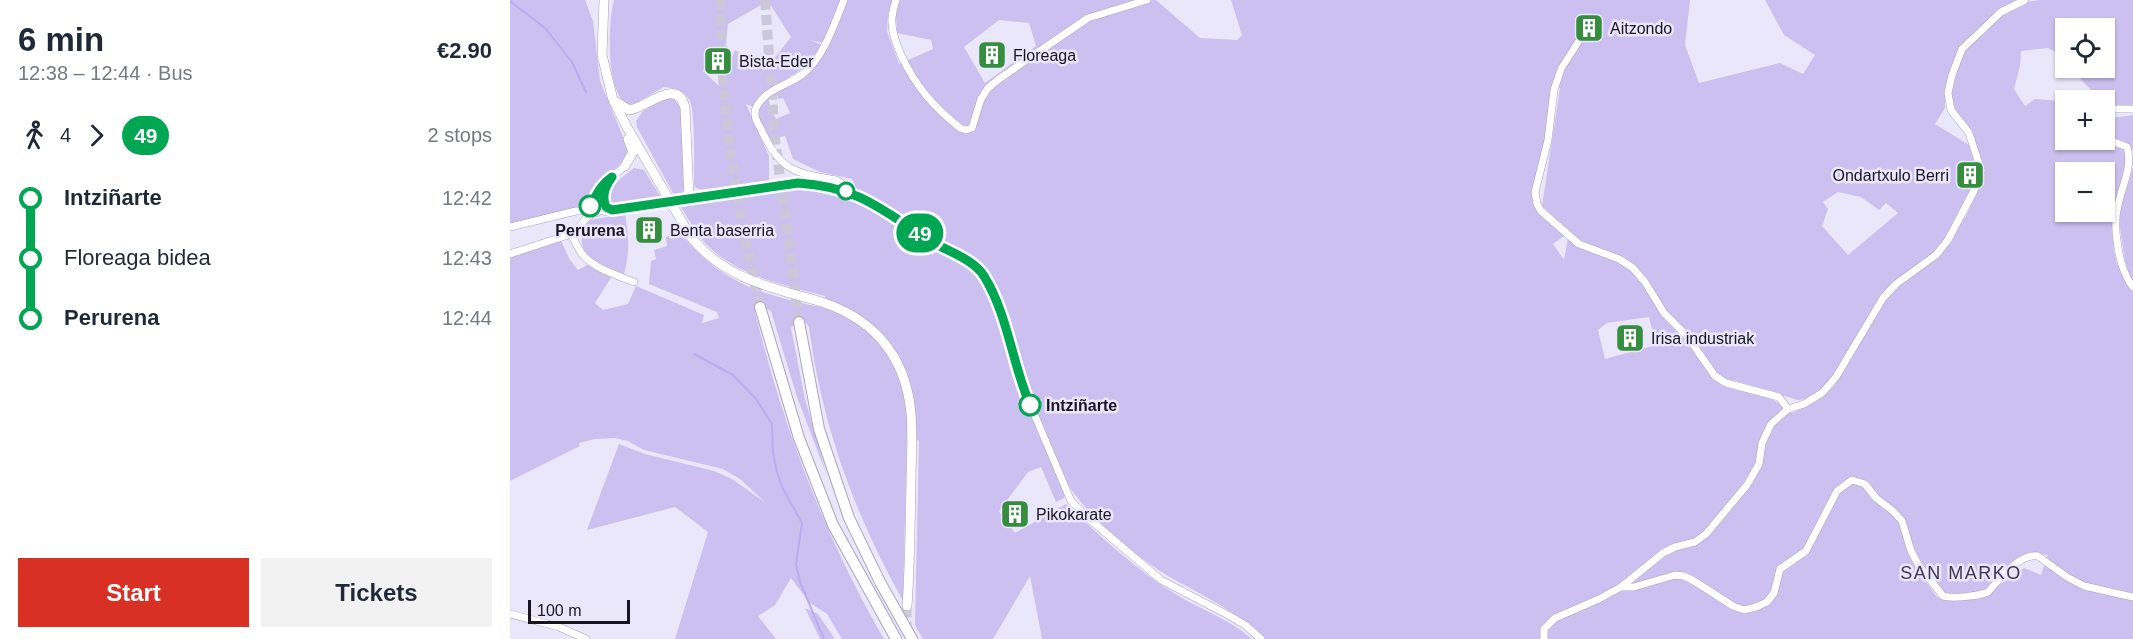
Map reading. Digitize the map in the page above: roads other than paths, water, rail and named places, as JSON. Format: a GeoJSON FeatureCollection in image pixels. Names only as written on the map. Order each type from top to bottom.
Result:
{"type":"FeatureCollection","features":[{"type":"Feature","properties":{"kind":"highway"},"geometry":{"type":"LineString","coordinates":[[760,307],[800,438],[833,525],[896,639]]}},
{"type":"Feature","properties":{"kind":"highway"},"geometry":{"type":"LineString","coordinates":[[799,322],[819,429],[849,518],[880,582],[912,639]]}},
{"type":"Feature","properties":{"kind":"main road"},"geometry":{"type":"LineString","coordinates":[[604,0],[602,55],[613,100],[691,237],[713,259],[750,281],[828,304],[850,313],[878,335],[898,364],[908,388],[912,432],[907,606]]}},
{"type":"Feature","properties":{"kind":"main road"},"geometry":{"type":"LineString","coordinates":[[652,170],[633,125],[633,117],[639,109],[666,94],[677,96],[684,103],[689,198]]}},
{"type":"Feature","properties":{"kind":"main road"},"geometry":{"type":"LineString","coordinates":[[613,100],[625,109],[639,109]]}},
{"type":"Feature","properties":{"kind":"main road"},"geometry":{"type":"LineString","coordinates":[[623,120],[624,130],[633,152],[625,166]]}},
{"type":"Feature","properties":{"kind":"main road"},"geometry":{"type":"LineString","coordinates":[[625,166],[637,163],[652,170]]}},
{"type":"Feature","properties":{"kind":"street"},"geometry":{"type":"LineString","coordinates":[[843,190],[841,183],[836,180],[798,172],[782,164],[765,138],[755,116],[758,105],[765,98],[805,72],[815,60],[825,45],[844,0]]}},
{"type":"Feature","properties":{"kind":"street"},"geometry":{"type":"LineString","coordinates":[[896,0],[891,21],[895,41],[915,82],[933,105],[960,128],[966,130],[972,128],[981,99],[988,88],[999,80],[1088,18],[1147,0]]}},
{"type":"Feature","properties":{"kind":"street"},"geometry":{"type":"LineString","coordinates":[[1544,639],[1544,629],[1555,618],[1621,587],[1663,553],[1695,542],[1706,534],[1747,485],[1759,464],[1762,443],[1771,424],[1788,409],[1804,404],[1822,393],[1836,377],[1883,298],[1896,284],[1936,255],[1948,240],[1978,183],[1981,170],[1969,133],[1952,110],[1948,93],[1952,75],[1962,49],[2001,12],[2025,0]]}},
{"type":"Feature","properties":{"kind":"street"},"geometry":{"type":"LineString","coordinates":[[1580,39],[1561,69],[1554,90],[1548,140],[1535,192],[1540,211],[1579,244],[1619,259],[1634,268],[1664,313],[1687,336],[1715,376],[1726,382],[1779,397],[1788,409]]}},
{"type":"Feature","properties":{"kind":"street"},"geometry":{"type":"LineString","coordinates":[[2115,109],[2133,109]]}},
{"type":"Feature","properties":{"kind":"street"},"geometry":{"type":"LineString","coordinates":[[2115,142],[2127,147],[2131,155],[2117,207],[2116,220],[2123,271],[2133,287]]}},
{"type":"Feature","properties":{"kind":"street"},"geometry":{"type":"LineString","coordinates":[[510,254],[578,230],[598,211],[606,186],[612,177],[625,166]]}},
{"type":"Feature","properties":{"kind":"street"},"geometry":{"type":"LineString","coordinates":[[510,227],[576,211],[616,210],[798,183],[821,184],[867,199],[967,261],[983,274],[1008,334],[1022,386],[1071,501],[1078,509],[1161,580],[1245,625],[1261,639]]}},
{"type":"Feature","properties":{"kind":"street"},"geometry":{"type":"LineString","coordinates":[[598,211],[590,206],[600,199]]}},
{"type":"Feature","properties":{"kind":"street"},"geometry":{"type":"LineString","coordinates":[[571,234],[586,258],[612,274],[634,282]]}},
{"type":"Feature","properties":{"kind":"street"},"geometry":{"type":"LineString","coordinates":[[1621,587],[1634,587],[1675,575],[1684,576],[1733,606],[1744,610],[1767,602],[1774,592],[1780,569],[1806,551],[1837,491],[1851,480],[1865,484],[1876,498],[1902,521],[1911,551],[1919,566],[1943,596],[1949,598],[1988,592],[2023,559],[2033,555],[2084,586],[2133,597]]}},
{"type":"Feature","properties":{"kind":"street"},"geometry":{"type":"LineString","coordinates":[[510,614],[559,627],[586,639]]}},
{"type":"Feature","properties":{"kind":"waterway"},"geometry":{"type":"LineString","coordinates":[[510,1],[545,28],[572,62],[586,92]]}},
{"type":"Feature","properties":{"kind":"waterway"},"geometry":{"type":"LineString","coordinates":[[694,354],[733,375],[756,399],[772,424],[773,452],[777,472],[783,489],[802,523],[796,564],[800,582],[824,639]]}},
{"type":"Feature","properties":{"kind":"tunnel"},"geometry":{"type":"LineString","coordinates":[[721,0],[726,116],[737,193],[760,307]]}},
{"type":"Feature","properties":{"kind":"tunnel"},"geometry":{"type":"LineString","coordinates":[[765,0],[775,139],[799,322]]}},
{"type":"Feature","properties":{"kind":"tunnel"},"geometry":{"type":"LineString","coordinates":[[907,606],[907,631]]}},
{"type":"Feature","properties":{"kind":"place","name":"Aitzondo"},"geometry":{"type":"Point","coordinates":[1589,28]}},
{"type":"Feature","properties":{"kind":"place","name":"Floreaga"},"geometry":{"type":"Point","coordinates":[992,55]}},
{"type":"Feature","properties":{"kind":"place","name":"Bista-Eder"},"geometry":{"type":"Point","coordinates":[718,61]}},
{"type":"Feature","properties":{"kind":"place","name":"Ondartxulo Berri"},"geometry":{"type":"Point","coordinates":[1970,175]}},
{"type":"Feature","properties":{"kind":"place","name":"Perurena"},"geometry":{"type":"Point","coordinates":[590,206]}},
{"type":"Feature","properties":{"kind":"place","name":"Benta baserria"},"geometry":{"type":"Point","coordinates":[649,230]}},
{"type":"Feature","properties":{"kind":"place","name":"Irisa industriak"},"geometry":{"type":"Point","coordinates":[1630,338]}},
{"type":"Feature","properties":{"kind":"place","name":"Intziñarte"},"geometry":{"type":"Point","coordinates":[1030,405]}},
{"type":"Feature","properties":{"kind":"place","name":"Pikokarate"},"geometry":{"type":"Point","coordinates":[1015,514]}},
{"type":"Feature","properties":{"kind":"district","name":"SAN MARKO"},"geometry":{"type":"Point","coordinates":[1961,573]}}]}
